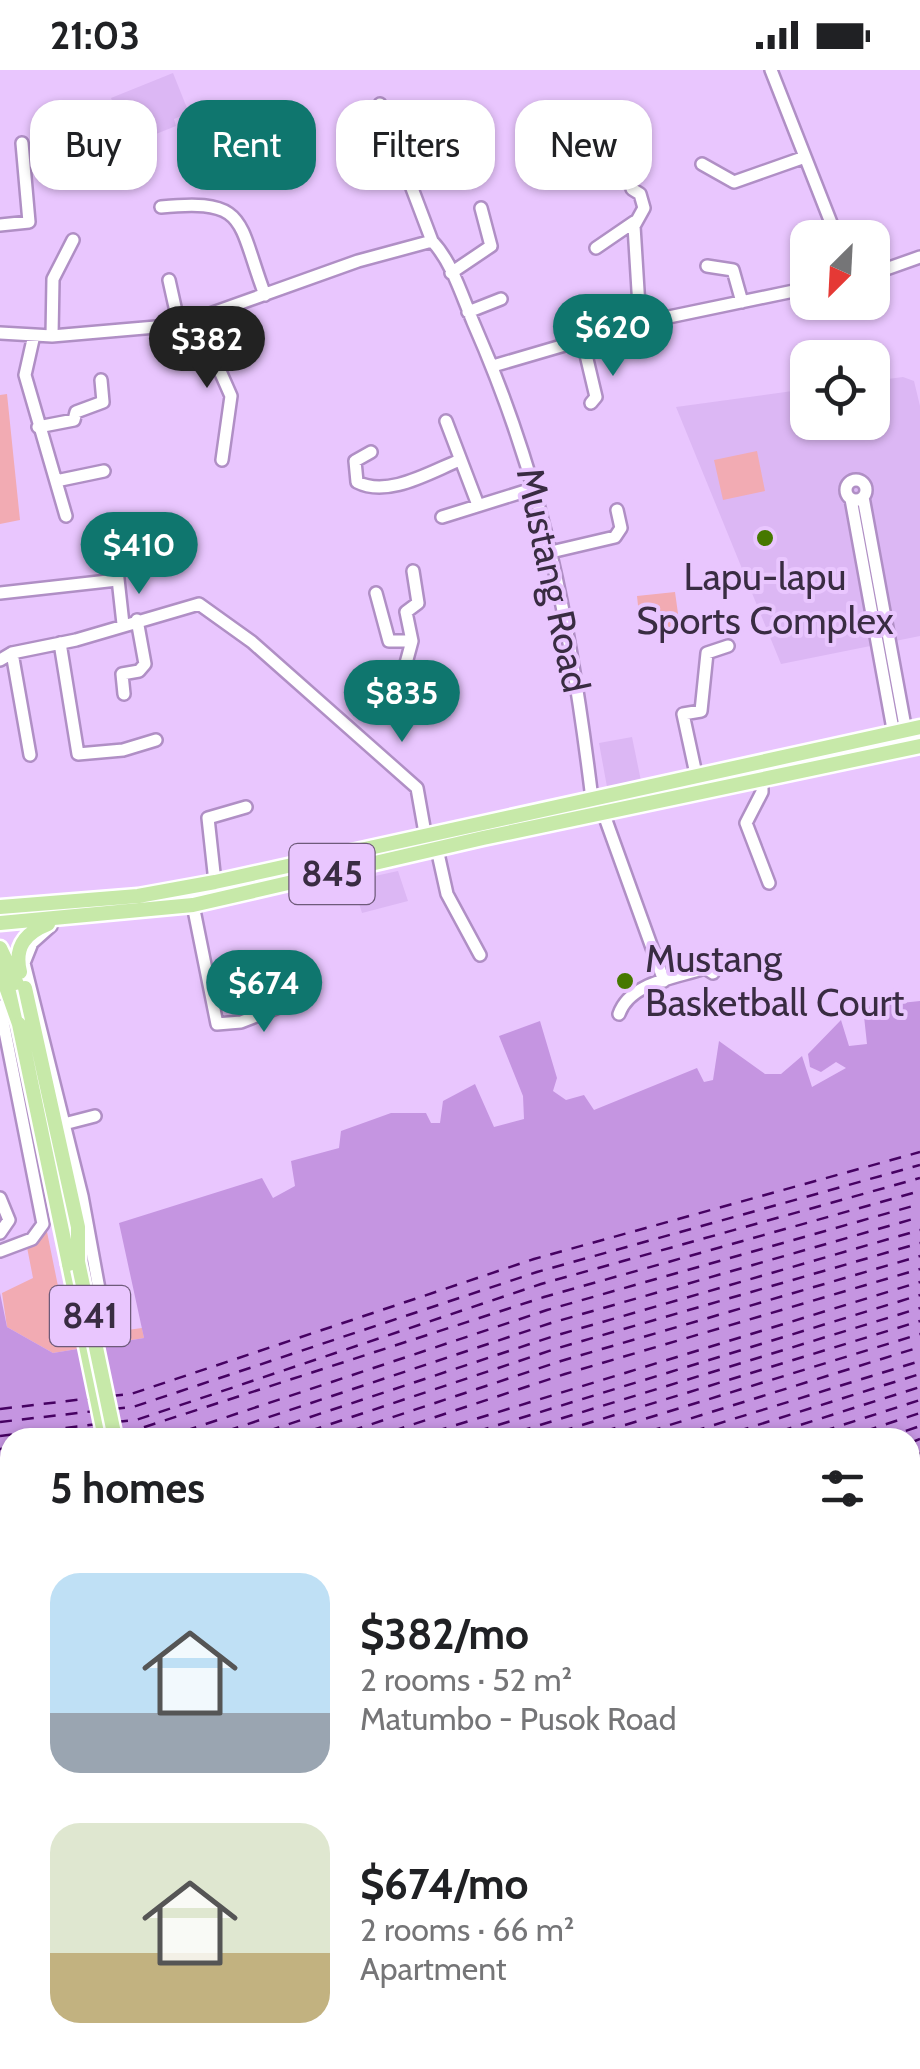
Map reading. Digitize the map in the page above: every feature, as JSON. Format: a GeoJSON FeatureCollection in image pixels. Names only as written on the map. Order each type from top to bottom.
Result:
{"type":"FeatureCollection","features":[{"type":"Feature","properties":{"kind":"main road","name":"845"},"geometry":{"type":"LineString","coordinates":[[8,907],[138,896],[216,882],[906,730]]}},
{"type":"Feature","properties":{"kind":"main road","name":"845"},"geometry":{"type":"LineString","coordinates":[[1,928],[193,905],[603,812],[909,748]]}},
{"type":"Feature","properties":{"kind":"main road"},"geometry":{"type":"LineString","coordinates":[[138,896],[141,913]]}},
{"type":"Feature","properties":{"kind":"main road"},"geometry":{"type":"LineString","coordinates":[[1,928],[8,907]]}},
{"type":"Feature","properties":{"kind":"main road"},"geometry":{"type":"LineString","coordinates":[[58,920],[33,930],[22,942],[18,966],[78,1227],[78,1262]]}},
{"type":"Feature","properties":{"kind":"main road","name":"841"},"geometry":{"type":"LineString","coordinates":[[0,948],[21,986],[113,1428]]}},
{"type":"Feature","properties":{"kind":"main road"},"geometry":{"type":"LineString","coordinates":[[0,956],[2,973]]}},
{"type":"Feature","properties":{"kind":"main road","name":"841"},"geometry":{"type":"LineString","coordinates":[[2,973],[20,1024],[103,1428]]}},
{"type":"Feature","properties":{"kind":"street"},"geometry":{"type":"LineString","coordinates":[[771,70],[830,220]]}},
{"type":"Feature","properties":{"kind":"street"},"geometry":{"type":"LineString","coordinates":[[0,225],[28,222],[22,143]]}},
{"type":"Feature","properties":{"kind":"street"},"geometry":{"type":"LineString","coordinates":[[702,164],[734,182],[804,156]]}},
{"type":"Feature","properties":{"kind":"street"},"geometry":{"type":"LineString","coordinates":[[0,333],[52,336],[183,324],[358,261],[432,242],[412,190]]}},
{"type":"Feature","properties":{"kind":"street"},"geometry":{"type":"LineString","coordinates":[[596,248],[634,222],[644,205],[633,190]]}},
{"type":"Feature","properties":{"kind":"street"},"geometry":{"type":"LineString","coordinates":[[161,207],[214,204],[227,209],[265,295]]}},
{"type":"Feature","properties":{"kind":"street"},"geometry":{"type":"LineString","coordinates":[[451,273],[492,246],[482,208]]}},
{"type":"Feature","properties":{"kind":"street"},"geometry":{"type":"LineString","coordinates":[[634,222],[640,324]]}},
{"type":"Feature","properties":{"kind":"street"},"geometry":{"type":"LineString","coordinates":[[52,336],[54,279],[73,240]]}},
{"type":"Feature","properties":{"kind":"street","name":"Mustang Road"},"geometry":{"type":"LineString","coordinates":[[432,242],[451,273],[492,366],[536,488],[576,658],[592,799]]}},
{"type":"Feature","properties":{"kind":"street"},"geometry":{"type":"LineString","coordinates":[[890,268],[920,257]]}},
{"type":"Feature","properties":{"kind":"street"},"geometry":{"type":"LineString","coordinates":[[707,266],[733,270],[742,302]]}},
{"type":"Feature","properties":{"kind":"street"},"geometry":{"type":"LineString","coordinates":[[170,280],[183,324],[216,362],[231,396],[222,460]]}},
{"type":"Feature","properties":{"kind":"street"},"geometry":{"type":"LineString","coordinates":[[492,366],[582,338],[790,292]]}},
{"type":"Feature","properties":{"kind":"street"},"geometry":{"type":"LineString","coordinates":[[468,312],[501,299]]}},
{"type":"Feature","properties":{"kind":"street"},"geometry":{"type":"LineString","coordinates":[[34,336],[25,375],[66,516]]}},
{"type":"Feature","properties":{"kind":"street"},"geometry":{"type":"LineString","coordinates":[[582,338],[596,396],[591,403]]}},
{"type":"Feature","properties":{"kind":"street"},"geometry":{"type":"LineString","coordinates":[[38,427],[74,420],[76,412],[103,402],[101,380]]}},
{"type":"Feature","properties":{"kind":"street"},"geometry":{"type":"LineString","coordinates":[[446,421],[478,505]]}},
{"type":"Feature","properties":{"kind":"street"},"geometry":{"type":"LineString","coordinates":[[370,452],[354,461],[353,469],[357,482],[367,487],[392,486],[460,460]]}},
{"type":"Feature","properties":{"kind":"street"},"geometry":{"type":"LineString","coordinates":[[56,480],[104,471]]}},
{"type":"Feature","properties":{"kind":"street"},"geometry":{"type":"LineString","coordinates":[[442,517],[536,488]]}},
{"type":"Feature","properties":{"kind":"street"},"geometry":{"type":"LineString","coordinates":[[857,498],[873,590],[909,748]]}},
{"type":"Feature","properties":{"kind":"street"},"geometry":{"type":"LineString","coordinates":[[552,552],[615,536],[621,528],[617,510]]}},
{"type":"Feature","properties":{"kind":"street"},"geometry":{"type":"LineString","coordinates":[[116,561],[123,624]]}},
{"type":"Feature","properties":{"kind":"street"},"geometry":{"type":"LineString","coordinates":[[402,678],[412,641],[406,612],[418,602],[413,571]]}},
{"type":"Feature","properties":{"kind":"street"},"geometry":{"type":"LineString","coordinates":[[0,593],[117,580]]}},
{"type":"Feature","properties":{"kind":"street"},"geometry":{"type":"LineString","coordinates":[[376,593],[389,641],[412,641]]}},
{"type":"Feature","properties":{"kind":"street"},"geometry":{"type":"LineString","coordinates":[[0,660],[12,652],[60,643],[199,604],[234,628],[414,784],[426,833],[437,849],[446,894],[480,955]]}},
{"type":"Feature","properties":{"kind":"street"},"geometry":{"type":"LineString","coordinates":[[124,694],[122,674],[139,671],[145,664],[137,620]]}},
{"type":"Feature","properties":{"kind":"street"},"geometry":{"type":"LineString","coordinates":[[60,643],[78,754],[123,750],[156,740]]}},
{"type":"Feature","properties":{"kind":"street"},"geometry":{"type":"LineString","coordinates":[[696,774],[682,714],[701,711],[707,653],[728,646]]}},
{"type":"Feature","properties":{"kind":"street"},"geometry":{"type":"LineString","coordinates":[[12,652],[30,755]]}},
{"type":"Feature","properties":{"kind":"street"},"geometry":{"type":"LineString","coordinates":[[762,780],[762,792],[746,823],[770,883]]}},
{"type":"Feature","properties":{"kind":"street"},"geometry":{"type":"LineString","coordinates":[[216,882],[208,818],[246,807]]}},
{"type":"Feature","properties":{"kind":"street"},"geometry":{"type":"LineString","coordinates":[[603,812],[664,981]]}},
{"type":"Feature","properties":{"kind":"street"},"geometry":{"type":"LineString","coordinates":[[193,905],[217,1024],[241,1022],[299,1000]]}},
{"type":"Feature","properties":{"kind":"street"},"geometry":{"type":"LineString","coordinates":[[58,920],[32,943],[24,963],[81,1196],[101,1300]]}},
{"type":"Feature","properties":{"kind":"street"},"geometry":{"type":"LineString","coordinates":[[619,1014],[630,995],[706,968],[713,973]]}},
{"type":"Feature","properties":{"kind":"street"},"geometry":{"type":"LineString","coordinates":[[0,1006],[10,1074],[43,1206],[43,1224],[32,1239],[0,1251]]}},
{"type":"Feature","properties":{"kind":"street"},"geometry":{"type":"LineString","coordinates":[[0,1085],[10,1074]]}},
{"type":"Feature","properties":{"kind":"street"},"geometry":{"type":"LineString","coordinates":[[64,1124],[95,1116]]}},
{"type":"Feature","properties":{"kind":"street"},"geometry":{"type":"LineString","coordinates":[[0,1198],[8,1220],[0,1232]]}},
{"type":"Feature","properties":{"kind":"shaded area"},"geometry":{"type":"Polygon","coordinates":[[[173,73],[184,100],[177,100],[176,126],[157,134],[157,100],[111,98],[173,73]]]}},
{"type":"Feature","properties":{"kind":"shaded area"},"geometry":{"type":"Polygon","coordinates":[[[890,379],[914,381],[920,406],[920,636],[781,664],[676,407],[790,391],[790,440],[890,440],[890,379]]]}},
{"type":"Feature","properties":{"kind":"shaded area"},"geometry":{"type":"Polygon","coordinates":[[[7,394],[20,520],[0,524],[0,395],[7,394]]]}},
{"type":"Feature","properties":{"kind":"shaded area"},"geometry":{"type":"Polygon","coordinates":[[[757,451],[765,491],[723,500],[714,460],[757,451]]]}},
{"type":"Feature","properties":{"kind":"shaded area"},"geometry":{"type":"Polygon","coordinates":[[[675,592],[680,628],[662,630],[659,613],[639,615],[637,596],[675,592]]]}},
{"type":"Feature","properties":{"kind":"shaded area"},"geometry":{"type":"Polygon","coordinates":[[[632,737],[641,781],[607,787],[599,743],[632,737]]]}},
{"type":"Feature","properties":{"kind":"shaded area"},"geometry":{"type":"Polygon","coordinates":[[[398,871],[408,901],[362,913],[352,881],[398,871]]]}},
{"type":"Feature","properties":{"kind":"shaded area"},"geometry":{"type":"Polygon","coordinates":[[[920,1001],[920,1428],[0,1428],[0,1293],[7,1327],[53,1353],[144,1338],[119,1223],[262,1178],[273,1198],[295,1186],[291,1161],[339,1148],[341,1131],[391,1113],[426,1113],[431,1123],[440,1123],[443,1101],[475,1084],[494,1127],[524,1119],[523,1096],[499,1036],[540,1021],[557,1078],[553,1091],[566,1100],[584,1095],[594,1110],[697,1068],[704,1082],[713,1080],[719,1041],[765,1074],[781,1074],[802,1056],[812,1087],[846,1068],[836,1062],[821,1072],[810,1067],[808,1054],[841,1020],[849,1046],[867,1044],[863,1007],[920,1001]]]}},
{"type":"Feature","properties":{"kind":"shaded area"},"geometry":{"type":"Polygon","coordinates":[[[45,1222],[60,1296],[106,1288],[113,1332],[142,1328],[144,1338],[53,1353],[7,1327],[2,1293],[33,1278],[26,1242],[45,1222]]]}},
{"type":"Feature","properties":{"kind":"ferry route"},"geometry":{"type":"LineString","coordinates":[[111,1396],[131,1394],[534,1259],[920,1152]]}},
{"type":"Feature","properties":{"kind":"ferry route"},"geometry":{"type":"LineString","coordinates":[[113,1409],[133,1407],[537,1272],[920,1165]]}},
{"type":"Feature","properties":{"kind":"ferry route"},"geometry":{"type":"LineString","coordinates":[[116,1422],[136,1420],[541,1284],[920,1178]]}},
{"type":"Feature","properties":{"kind":"ferry route"},"geometry":{"type":"LineString","coordinates":[[141,1428],[544,1297],[920,1191]]}},
{"type":"Feature","properties":{"kind":"ferry route"},"geometry":{"type":"LineString","coordinates":[[194,1428],[547,1310],[920,1204]]}},
{"type":"Feature","properties":{"kind":"ferry route"},"geometry":{"type":"LineString","coordinates":[[236,1428],[551,1323],[920,1217]]}},
{"type":"Feature","properties":{"kind":"ferry route"},"geometry":{"type":"LineString","coordinates":[[277,1428],[554,1336],[920,1230]]}},
{"type":"Feature","properties":{"kind":"ferry route"},"geometry":{"type":"LineString","coordinates":[[319,1428],[558,1348],[920,1243]]}},
{"type":"Feature","properties":{"kind":"ferry route"},"geometry":{"type":"LineString","coordinates":[[360,1428],[561,1361],[920,1256]]}},
{"type":"Feature","properties":{"kind":"ferry route"},"geometry":{"type":"LineString","coordinates":[[402,1428],[565,1374],[920,1269]]}},
{"type":"Feature","properties":{"kind":"ferry route"},"geometry":{"type":"LineString","coordinates":[[446,1428],[920,1282]]}},
{"type":"Feature","properties":{"kind":"ferry route"},"geometry":{"type":"LineString","coordinates":[[488,1428],[920,1295]]}},
{"type":"Feature","properties":{"kind":"ferry route"},"geometry":{"type":"LineString","coordinates":[[530,1428],[920,1308]]}},
{"type":"Feature","properties":{"kind":"ferry route"},"geometry":{"type":"LineString","coordinates":[[572,1428],[920,1321]]}},
{"type":"Feature","properties":{"kind":"ferry route"},"geometry":{"type":"LineString","coordinates":[[615,1428],[920,1334]]}},
{"type":"Feature","properties":{"kind":"ferry route"},"geometry":{"type":"LineString","coordinates":[[660,1428],[920,1347]]}},
{"type":"Feature","properties":{"kind":"ferry route"},"geometry":{"type":"LineString","coordinates":[[704,1428],[920,1361]]}},
{"type":"Feature","properties":{"kind":"ferry route"},"geometry":{"type":"LineString","coordinates":[[748,1428],[920,1374]]}},
{"type":"Feature","properties":{"kind":"ferry route"},"geometry":{"type":"LineString","coordinates":[[791,1428],[920,1387]]}},
{"type":"Feature","properties":{"kind":"ferry route"},"geometry":{"type":"LineString","coordinates":[[0,1409],[93,1398]]}},
{"type":"Feature","properties":{"kind":"ferry route"},"geometry":{"type":"LineString","coordinates":[[833,1428],[920,1400]]}},
{"type":"Feature","properties":{"kind":"ferry route"},"geometry":{"type":"LineString","coordinates":[[0,1422],[95,1411]]}},
{"type":"Feature","properties":{"kind":"ferry route"},"geometry":{"type":"LineString","coordinates":[[874,1428],[920,1413]]}},
{"type":"Feature","properties":{"kind":"ferry route"},"geometry":{"type":"LineString","coordinates":[[65,1428],[98,1424]]}},
{"type":"Feature","properties":{"kind":"ferry route"},"geometry":{"type":"LineString","coordinates":[[914,1428],[920,1426]]}},
{"type":"Feature","properties":{"kind":"place","name":"Lapu-lapu Sports Complex"},"geometry":{"type":"Point","coordinates":[765,538]}},
{"type":"Feature","properties":{"kind":"place","name":"Mustang Basketball Court"},"geometry":{"type":"Point","coordinates":[625,981]}}]}
